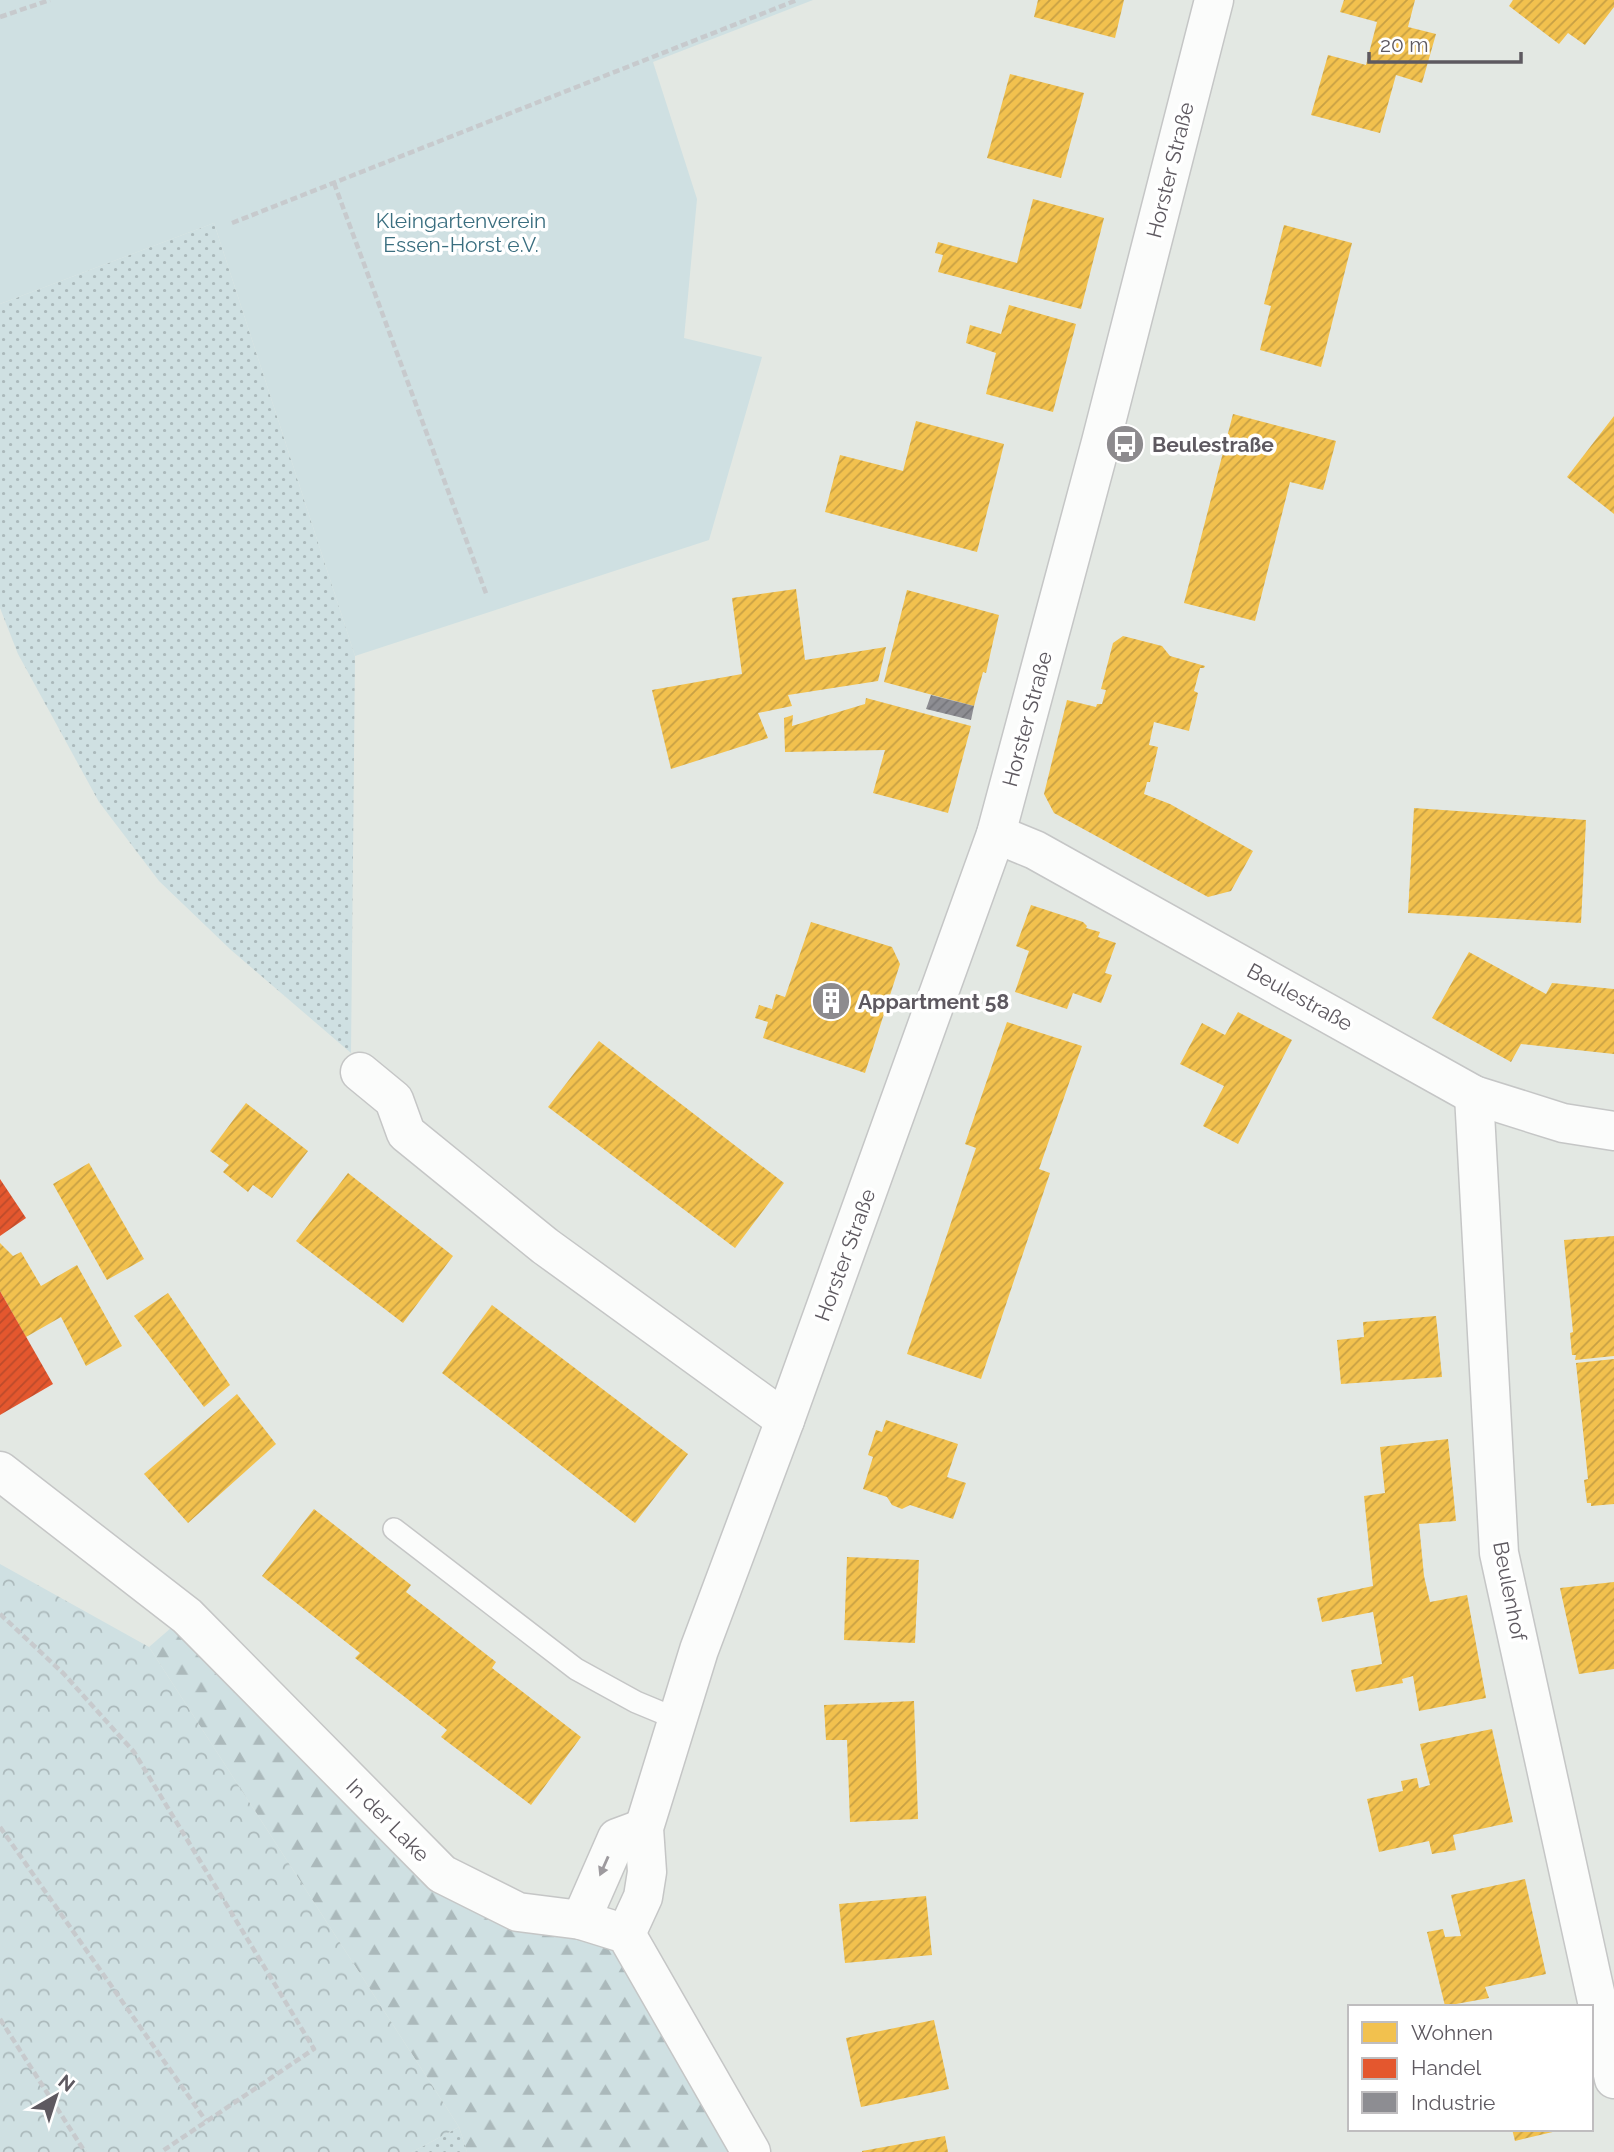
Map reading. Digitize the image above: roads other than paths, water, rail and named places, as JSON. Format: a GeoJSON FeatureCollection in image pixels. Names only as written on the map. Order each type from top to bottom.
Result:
{"type":"FeatureCollection","features":[{"type":"Feature","properties":{"kind":"street","name":"Horster Straße"},"geometry":{"type":"LineString","coordinates":[[626,1934],[643,1897],[647,1872],[644,1828],[699,1650],[785,1420],[996,834],[1101,442],[1214,0]]}},
{"type":"Feature","properties":{"kind":"street","name":"Beulestraße"},"geometry":{"type":"LineString","coordinates":[[996,834],[1035,850],[1474,1095],[1563,1123],[1614,1130]]}},
{"type":"Feature","properties":{"kind":"street"},"geometry":{"type":"LineString","coordinates":[[360,1072],[394,1100],[406,1133],[545,1247],[785,1420]]}},
{"type":"Feature","properties":{"kind":"street","name":"Beulenhof"},"geometry":{"type":"LineString","coordinates":[[1474,1095],[1499,1553],[1614,2079]]}},
{"type":"Feature","properties":{"kind":"street","name":"In der Lake"},"geometry":{"type":"LineString","coordinates":[[0,1471],[187,1616],[442,1874],[518,1912],[581,1920],[626,1934]]}},
{"type":"Feature","properties":{"kind":"street"},"geometry":{"type":"LineString","coordinates":[[581,1920],[617,1838],[644,1828]]}},
{"type":"Feature","properties":{"kind":"street"},"geometry":{"type":"LineString","coordinates":[[626,1934],[751,2152]]}},
{"type":"Feature","properties":{"kind":"lane"},"geometry":{"type":"LineString","coordinates":[[394,1529],[576,1669],[636,1702],[677,1719]]}},
{"type":"Feature","properties":{"kind":"place","name":"Beulestraße"},"geometry":{"type":"Point","coordinates":[1125,444]}},
{"type":"Feature","properties":{"kind":"place","name":"Appartment 58"},"geometry":{"type":"Point","coordinates":[831,1001]}},
{"type":"Feature","properties":{"kind":"park label","name":"Kleingartenverein Essen-Horst e.V."},"geometry":{"type":"Point","coordinates":[461,232]}}]}
